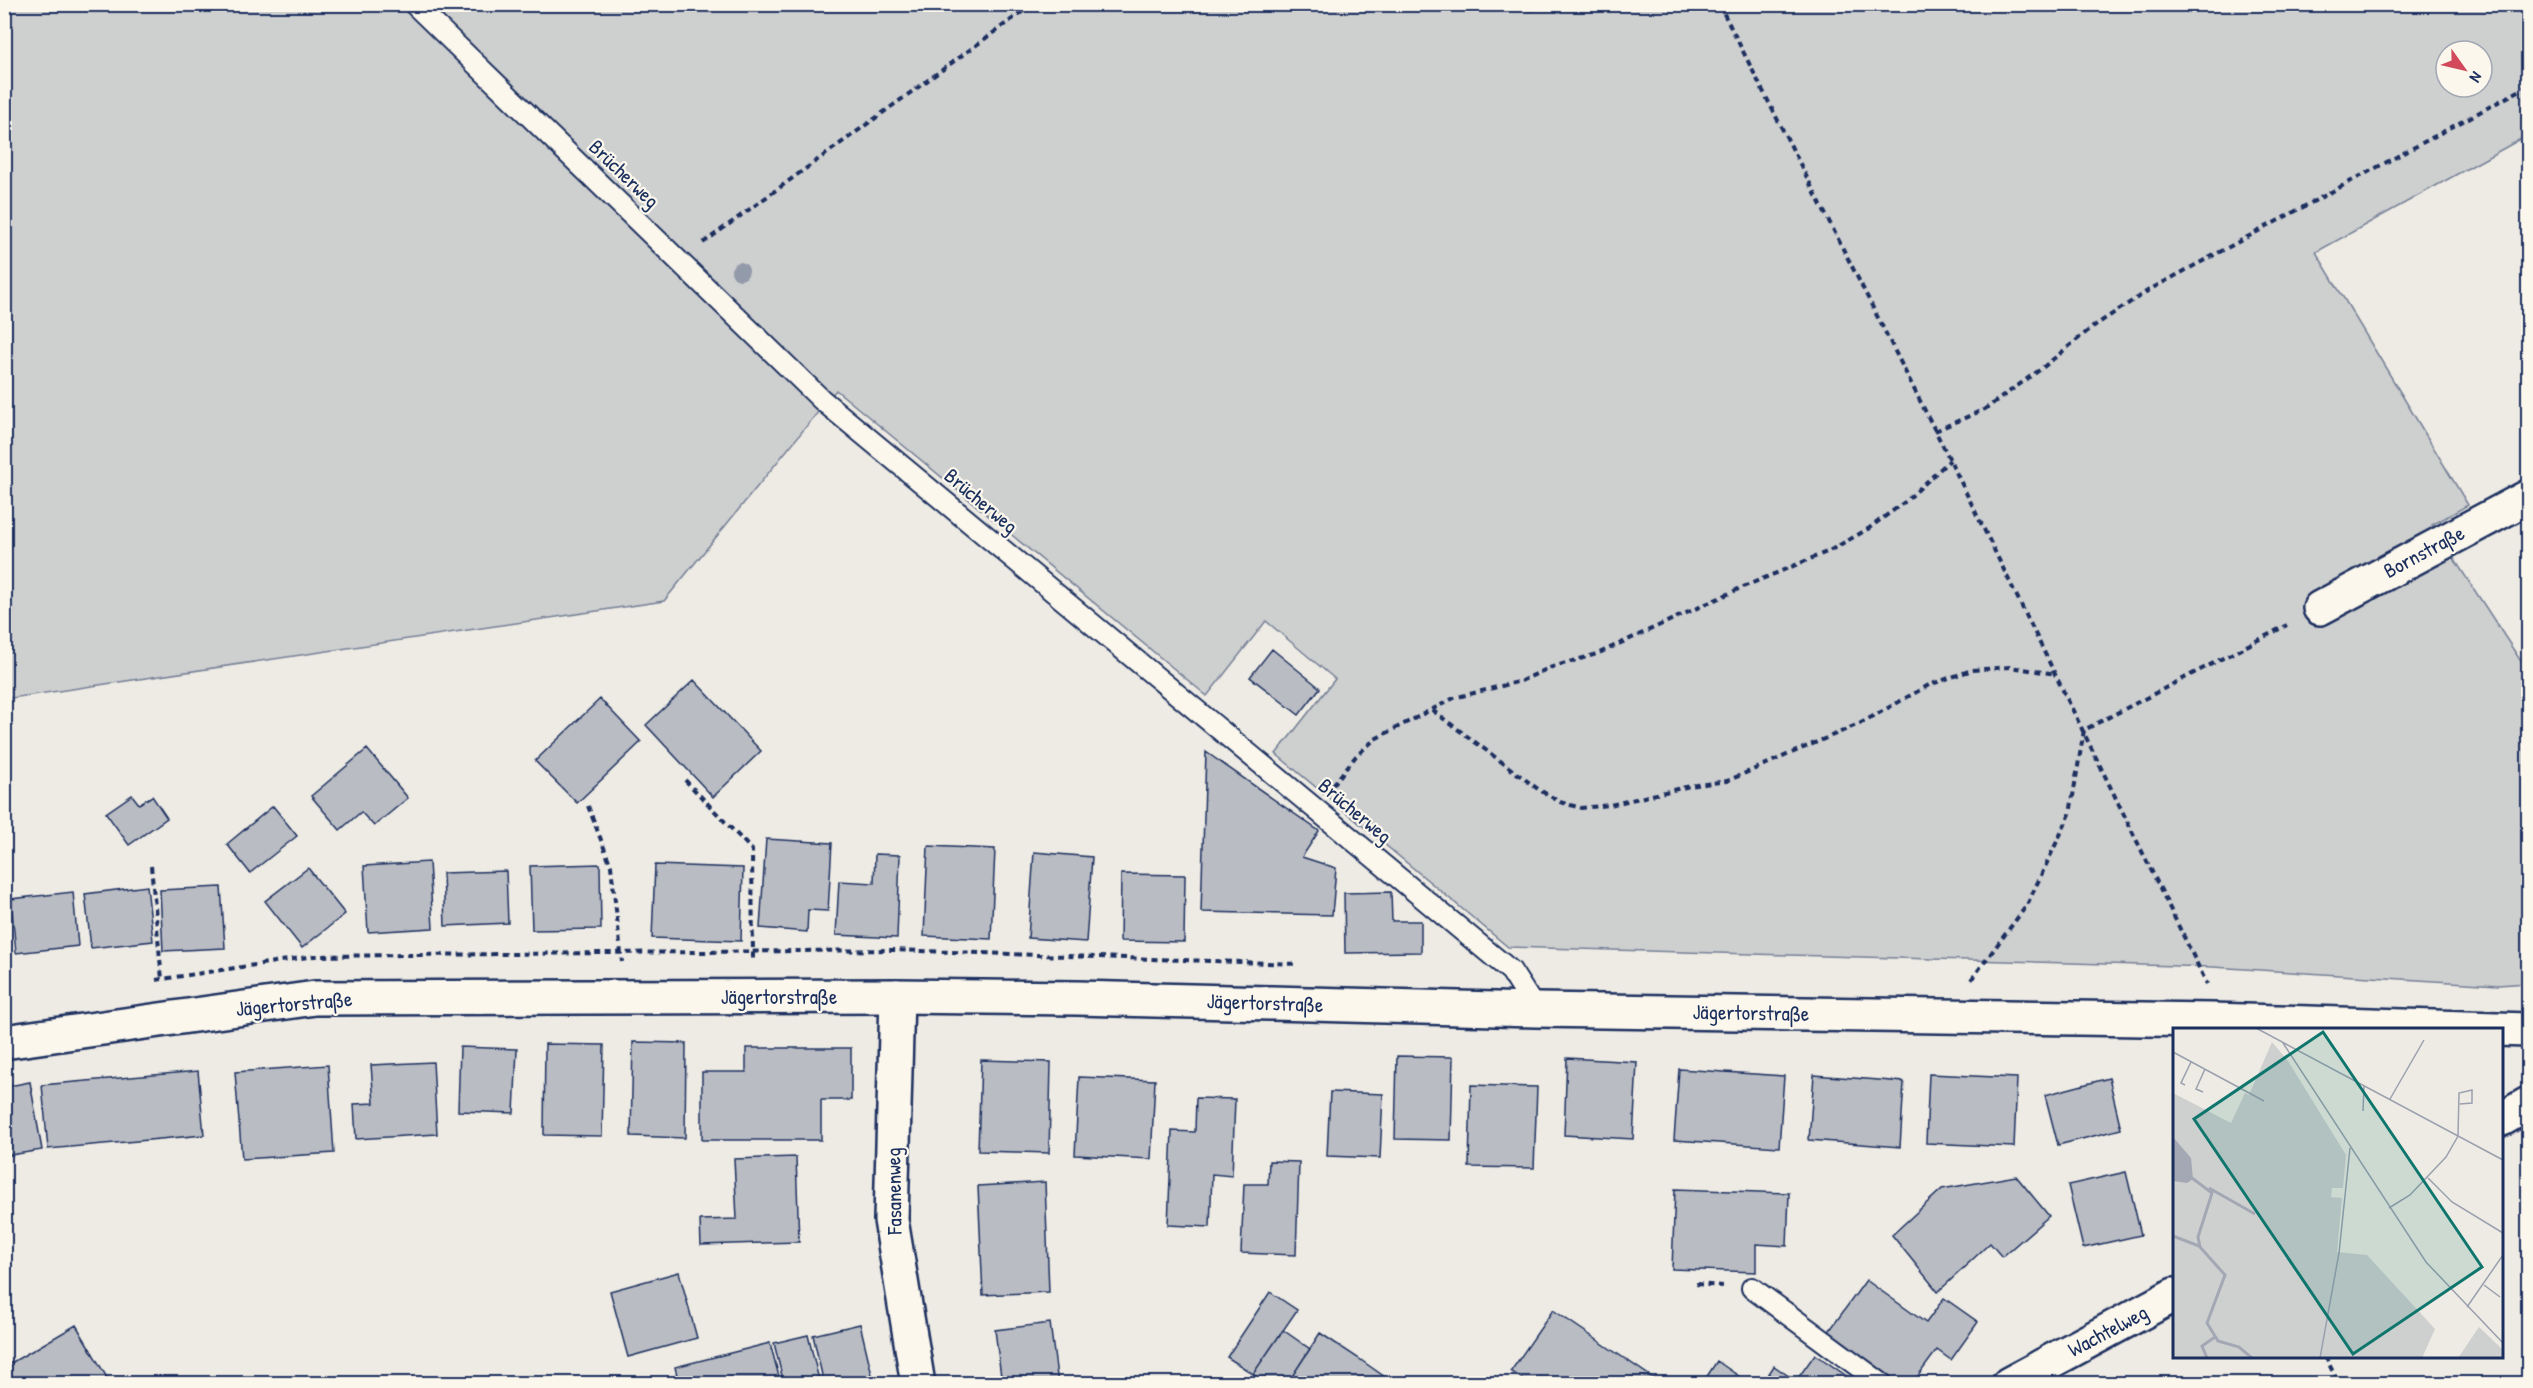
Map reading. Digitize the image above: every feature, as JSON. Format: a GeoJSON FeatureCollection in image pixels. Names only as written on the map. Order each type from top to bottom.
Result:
{"type":"FeatureCollection","features":[{"type":"Feature","properties":{"kind":"street","name":"Bornstraße"},"geometry":{"type":"LineString","coordinates":[[2320,608],[2529,497]]}},
{"type":"Feature","properties":{"kind":"street","name":"Jägertorstraße"},"geometry":{"type":"LineString","coordinates":[[4,1042],[315,998],[897,996],[1144,999],[1536,1010],[2212,1020],[2466,1028]]}},
{"type":"Feature","properties":{"kind":"street","name":"Fasanenweg"},"geometry":{"type":"LineString","coordinates":[[897,996],[891,1220],[918,1383]]}},
{"type":"Feature","properties":{"kind":"street","name":"Jägertorstraße"},"geometry":{"type":"LineString","coordinates":[[2503,1029],[2529,1030]]}},
{"type":"Feature","properties":{"kind":"street"},"geometry":{"type":"LineString","coordinates":[[2503,1118],[2529,1104]]}},
{"type":"Feature","properties":{"kind":"street","name":"Wachtelweg"},"geometry":{"type":"LineString","coordinates":[[2009,1383],[2173,1296]]}},
{"type":"Feature","properties":{"kind":"lane","name":"Brücherweg"},"geometry":{"type":"LineString","coordinates":[[414,4],[822,400],[1511,971],[1536,1010]]}},
{"type":"Feature","properties":{"kind":"lane"},"geometry":{"type":"LineString","coordinates":[[1752,1288],[1882,1383]]}},
{"type":"Feature","properties":{"kind":"path"},"geometry":{"type":"LineString","coordinates":[[679,260],[1033,4]]}},
{"type":"Feature","properties":{"kind":"path"},"geometry":{"type":"LineString","coordinates":[[1508,4],[1526,10],[1557,4]]}},
{"type":"Feature","properties":{"kind":"path"},"geometry":{"type":"LineString","coordinates":[[1719,4],[1950,460],[2210,990]]}},
{"type":"Feature","properties":{"kind":"path"},"geometry":{"type":"LineString","coordinates":[[1935,431],[1985,409],[2042,369],[2094,326],[2149,290],[2529,86]]}},
{"type":"Feature","properties":{"kind":"path"},"geometry":{"type":"LineString","coordinates":[[1316,809],[1356,756],[1375,739],[1454,698],[1521,681],[1549,668],[1597,654],[1743,587],[1829,551],[1868,529],[1906,501],[1950,460]]}},
{"type":"Feature","properties":{"kind":"path"},"geometry":{"type":"LineString","coordinates":[[2084,730],[2320,608]]}},
{"type":"Feature","properties":{"kind":"path"},"geometry":{"type":"LineString","coordinates":[[1431,710],[1538,789],[1560,802],[1581,807],[1610,805],[1690,786],[1727,781],[1861,723],[1929,685],[1972,670],[2010,667],[2056,674]]}},
{"type":"Feature","properties":{"kind":"path"},"geometry":{"type":"LineString","coordinates":[[1969,983],[2027,905],[2070,814],[2084,730]]}},
{"type":"Feature","properties":{"kind":"path"},"geometry":{"type":"LineString","coordinates":[[685,780],[752,850],[753,951]]}},
{"type":"Feature","properties":{"kind":"path"},"geometry":{"type":"LineString","coordinates":[[588,806],[611,866],[623,953]]}},
{"type":"Feature","properties":{"kind":"path"},"geometry":{"type":"LineString","coordinates":[[152,866],[162,979]]}},
{"type":"Feature","properties":{"kind":"path"},"geometry":{"type":"LineString","coordinates":[[2326,1358],[2339,1383]]}},
{"type":"Feature","properties":{"kind":"shaded area"},"geometry":{"type":"Polygon","coordinates":[[[5,5],[2528,5],[2528,135],[2316,252],[2468,505],[2432,525],[2528,672],[2528,983],[2498,985],[2213,967],[1508,947],[1276,754],[1335,679],[1266,621],[1207,696],[836,390],[664,601],[5,699],[5,5]]]}},
{"type":"Feature","properties":{"kind":"building"},"geometry":{"type":"Polygon","coordinates":[[[1272,649],[1320,688],[1299,715],[1250,677],[1272,649]]]}},
{"type":"Feature","properties":{"kind":"building"},"geometry":{"type":"Polygon","coordinates":[[[694,680],[761,751],[713,797],[646,725],[694,680]]]}},
{"type":"Feature","properties":{"kind":"building"},"geometry":{"type":"Polygon","coordinates":[[[600,699],[641,742],[577,803],[535,761],[600,699]]]}},
{"type":"Feature","properties":{"kind":"building"},"geometry":{"type":"Polygon","coordinates":[[[367,749],[408,798],[374,826],[361,812],[340,830],[311,796],[367,749]]]}},
{"type":"Feature","properties":{"kind":"building"},"geometry":{"type":"Polygon","coordinates":[[[1206,752],[1319,831],[1302,857],[1336,868],[1332,915],[1201,912],[1206,752]]]}},
{"type":"Feature","properties":{"kind":"building"},"geometry":{"type":"Polygon","coordinates":[[[132,795],[139,804],[152,796],[167,818],[129,845],[106,813],[132,795]]]}},
{"type":"Feature","properties":{"kind":"building"},"geometry":{"type":"Polygon","coordinates":[[[273,806],[297,836],[250,873],[227,844],[273,806]]]}},
{"type":"Feature","properties":{"kind":"building"},"geometry":{"type":"Polygon","coordinates":[[[766,839],[832,843],[828,911],[808,910],[807,932],[760,928],[766,839]]]}},
{"type":"Feature","properties":{"kind":"building"},"geometry":{"type":"Polygon","coordinates":[[[928,846],[995,849],[991,939],[924,936],[928,846]]]}},
{"type":"Feature","properties":{"kind":"building"},"geometry":{"type":"Polygon","coordinates":[[[1034,852],[1092,857],[1086,942],[1028,938],[1034,852]]]}},
{"type":"Feature","properties":{"kind":"building"},"geometry":{"type":"Polygon","coordinates":[[[875,854],[900,855],[897,938],[836,935],[839,881],[874,883],[875,854]]]}},
{"type":"Feature","properties":{"kind":"building"},"geometry":{"type":"Polygon","coordinates":[[[429,862],[433,928],[368,932],[364,866],[429,862]]]}},
{"type":"Feature","properties":{"kind":"building"},"geometry":{"type":"Polygon","coordinates":[[[600,864],[601,929],[532,930],[530,866],[600,864]]]}},
{"type":"Feature","properties":{"kind":"building"},"geometry":{"type":"Polygon","coordinates":[[[655,865],[743,868],[741,941],[652,938],[655,865]]]}},
{"type":"Feature","properties":{"kind":"building"},"geometry":{"type":"Polygon","coordinates":[[[308,868],[345,914],[302,948],[265,901],[308,868]]]}},
{"type":"Feature","properties":{"kind":"building"},"geometry":{"type":"Polygon","coordinates":[[[506,871],[508,923],[445,926],[443,873],[506,871]]]}},
{"type":"Feature","properties":{"kind":"building"},"geometry":{"type":"Polygon","coordinates":[[[1121,874],[1185,875],[1184,942],[1120,941],[1121,874]]]}},
{"type":"Feature","properties":{"kind":"building"},"geometry":{"type":"Polygon","coordinates":[[[147,886],[153,941],[91,948],[85,894],[147,886]]]}},
{"type":"Feature","properties":{"kind":"building"},"geometry":{"type":"Polygon","coordinates":[[[221,887],[225,948],[163,951],[160,890],[221,887]]]}},
{"type":"Feature","properties":{"kind":"building"},"geometry":{"type":"Polygon","coordinates":[[[73,892],[78,946],[16,953],[11,899],[73,892]]]}},
{"type":"Feature","properties":{"kind":"building"},"geometry":{"type":"Polygon","coordinates":[[[1391,892],[1392,921],[1421,921],[1421,952],[1345,953],[1344,893],[1391,892]]]}},
{"type":"Feature","properties":{"kind":"building"},"geometry":{"type":"Polygon","coordinates":[[[633,1042],[686,1043],[685,1138],[631,1136],[633,1042]]]}},
{"type":"Feature","properties":{"kind":"building"},"geometry":{"type":"Polygon","coordinates":[[[545,1044],[604,1045],[602,1136],[544,1135],[545,1044]]]}},
{"type":"Feature","properties":{"kind":"building"},"geometry":{"type":"Polygon","coordinates":[[[460,1047],[517,1049],[514,1113],[458,1111],[460,1047]]]}},
{"type":"Feature","properties":{"kind":"building"},"geometry":{"type":"Polygon","coordinates":[[[746,1048],[851,1048],[851,1100],[821,1100],[821,1140],[702,1140],[702,1072],[746,1072],[746,1048]]]}},
{"type":"Feature","properties":{"kind":"building"},"geometry":{"type":"Polygon","coordinates":[[[1397,1056],[1453,1057],[1451,1140],[1395,1139],[1397,1056]]]}},
{"type":"Feature","properties":{"kind":"building"},"geometry":{"type":"Polygon","coordinates":[[[1567,1058],[1637,1062],[1633,1139],[1564,1135],[1567,1058]]]}},
{"type":"Feature","properties":{"kind":"building"},"geometry":{"type":"Polygon","coordinates":[[[981,1060],[1051,1062],[1049,1153],[978,1151],[981,1060]]]}},
{"type":"Feature","properties":{"kind":"building"},"geometry":{"type":"Polygon","coordinates":[[[433,1062],[437,1134],[356,1139],[354,1104],[374,1103],[371,1065],[433,1062]]]}},
{"type":"Feature","properties":{"kind":"building"},"geometry":{"type":"Polygon","coordinates":[[[328,1065],[334,1153],[242,1159],[235,1072],[328,1065]]]}},
{"type":"Feature","properties":{"kind":"building"},"geometry":{"type":"Polygon","coordinates":[[[1679,1069],[1784,1076],[1779,1147],[1674,1140],[1679,1069]]]}},
{"type":"Feature","properties":{"kind":"building"},"geometry":{"type":"Polygon","coordinates":[[[198,1071],[204,1135],[48,1149],[42,1085],[198,1071]]]}},
{"type":"Feature","properties":{"kind":"building"},"geometry":{"type":"Polygon","coordinates":[[[1929,1074],[2017,1078],[2014,1147],[1926,1143],[1929,1074]]]}},
{"type":"Feature","properties":{"kind":"building"},"geometry":{"type":"Polygon","coordinates":[[[1814,1075],[1904,1082],[1900,1147],[1809,1140],[1814,1075]]]}},
{"type":"Feature","properties":{"kind":"building"},"geometry":{"type":"Polygon","coordinates":[[[1079,1077],[1155,1080],[1151,1159],[1075,1155],[1079,1077]]]}},
{"type":"Feature","properties":{"kind":"building"},"geometry":{"type":"Polygon","coordinates":[[[2109,1078],[2121,1129],[2058,1145],[2045,1095],[2109,1078]]]}},
{"type":"Feature","properties":{"kind":"building"},"geometry":{"type":"Polygon","coordinates":[[[30,1082],[42,1150],[4,1156],[4,1087],[30,1082]]]}},
{"type":"Feature","properties":{"kind":"building"},"geometry":{"type":"Polygon","coordinates":[[[1471,1085],[1537,1087],[1534,1168],[1469,1167],[1471,1085]]]}},
{"type":"Feature","properties":{"kind":"building"},"geometry":{"type":"Polygon","coordinates":[[[1330,1092],[1383,1094],[1380,1158],[1327,1156],[1330,1092]]]}},
{"type":"Feature","properties":{"kind":"building"},"geometry":{"type":"Polygon","coordinates":[[[1196,1098],[1235,1099],[1232,1176],[1212,1174],[1210,1227],[1168,1225],[1172,1131],[1195,1132],[1196,1098]]]}},
{"type":"Feature","properties":{"kind":"building"},"geometry":{"type":"Polygon","coordinates":[[[796,1157],[799,1242],[701,1245],[700,1220],[737,1219],[734,1159],[796,1157]]]}},
{"type":"Feature","properties":{"kind":"building"},"geometry":{"type":"Polygon","coordinates":[[[1269,1161],[1299,1162],[1296,1255],[1241,1253],[1244,1184],[1268,1184],[1269,1161]]]}},
{"type":"Feature","properties":{"kind":"building"},"geometry":{"type":"Polygon","coordinates":[[[2126,1172],[2141,1235],[2083,1248],[2068,1185],[2126,1172]]]}},
{"type":"Feature","properties":{"kind":"building"},"geometry":{"type":"Polygon","coordinates":[[[2016,1176],[2049,1216],[2002,1257],[1990,1243],[1938,1292],[1892,1235],[1942,1189],[2016,1176]]]}},
{"type":"Feature","properties":{"kind":"building"},"geometry":{"type":"Polygon","coordinates":[[[1045,1182],[1049,1292],[983,1295],[978,1186],[1045,1182]]]}},
{"type":"Feature","properties":{"kind":"building"},"geometry":{"type":"Polygon","coordinates":[[[1675,1189],[1789,1193],[1787,1246],[1756,1244],[1756,1272],[1672,1269],[1675,1189]]]}},
{"type":"Feature","properties":{"kind":"building"},"geometry":{"type":"Polygon","coordinates":[[[679,1272],[697,1338],[628,1357],[610,1291],[679,1272]]]}},
{"type":"Feature","properties":{"kind":"building"},"geometry":{"type":"Polygon","coordinates":[[[1866,1280],[1926,1323],[1944,1298],[1978,1322],[1951,1360],[1937,1350],[1912,1384],[1895,1384],[1827,1334],[1866,1280]]]}},
{"type":"Feature","properties":{"kind":"building"},"geometry":{"type":"Polygon","coordinates":[[[1270,1292],[1297,1310],[1253,1374],[1227,1357],[1270,1292]]]}},
{"type":"Feature","properties":{"kind":"building"},"geometry":{"type":"Polygon","coordinates":[[[1553,1310],[1662,1384],[1530,1384],[1511,1371],[1553,1310]]]}},
{"type":"Feature","properties":{"kind":"building"},"geometry":{"type":"Polygon","coordinates":[[[1050,1323],[1058,1384],[1002,1384],[995,1330],[1050,1323]]]}},
{"type":"Feature","properties":{"kind":"building"},"geometry":{"type":"Polygon","coordinates":[[[860,1324],[874,1383],[824,1384],[813,1335],[860,1324]]]}},
{"type":"Feature","properties":{"kind":"building"},"geometry":{"type":"Polygon","coordinates":[[[76,1325],[109,1381],[105,1384],[4,1384],[4,1367],[76,1325]]]}},
{"type":"Feature","properties":{"kind":"building"},"geometry":{"type":"Polygon","coordinates":[[[1283,1330],[1310,1349],[1287,1384],[1267,1384],[1253,1374],[1283,1330]]]}},
{"type":"Feature","properties":{"kind":"building"},"geometry":{"type":"Polygon","coordinates":[[[1320,1333],[1358,1358],[1395,1384],[1287,1384],[1320,1333]]]}},
{"type":"Feature","properties":{"kind":"building"},"geometry":{"type":"Polygon","coordinates":[[[808,1335],[820,1384],[784,1384],[774,1343],[808,1335]]]}},
{"type":"Feature","properties":{"kind":"building"},"geometry":{"type":"Polygon","coordinates":[[[770,1343],[781,1384],[679,1384],[675,1367],[770,1343]]]}},
{"type":"Feature","properties":{"kind":"building"},"geometry":{"type":"Polygon","coordinates":[[[1815,1354],[1851,1379],[1848,1384],[1762,1384],[1774,1366],[1796,1381],[1815,1354]]]}},
{"type":"Feature","properties":{"kind":"building"},"geometry":{"type":"Polygon","coordinates":[[[1717,1361],[1750,1384],[1702,1384],[1717,1361]]]}}]}
